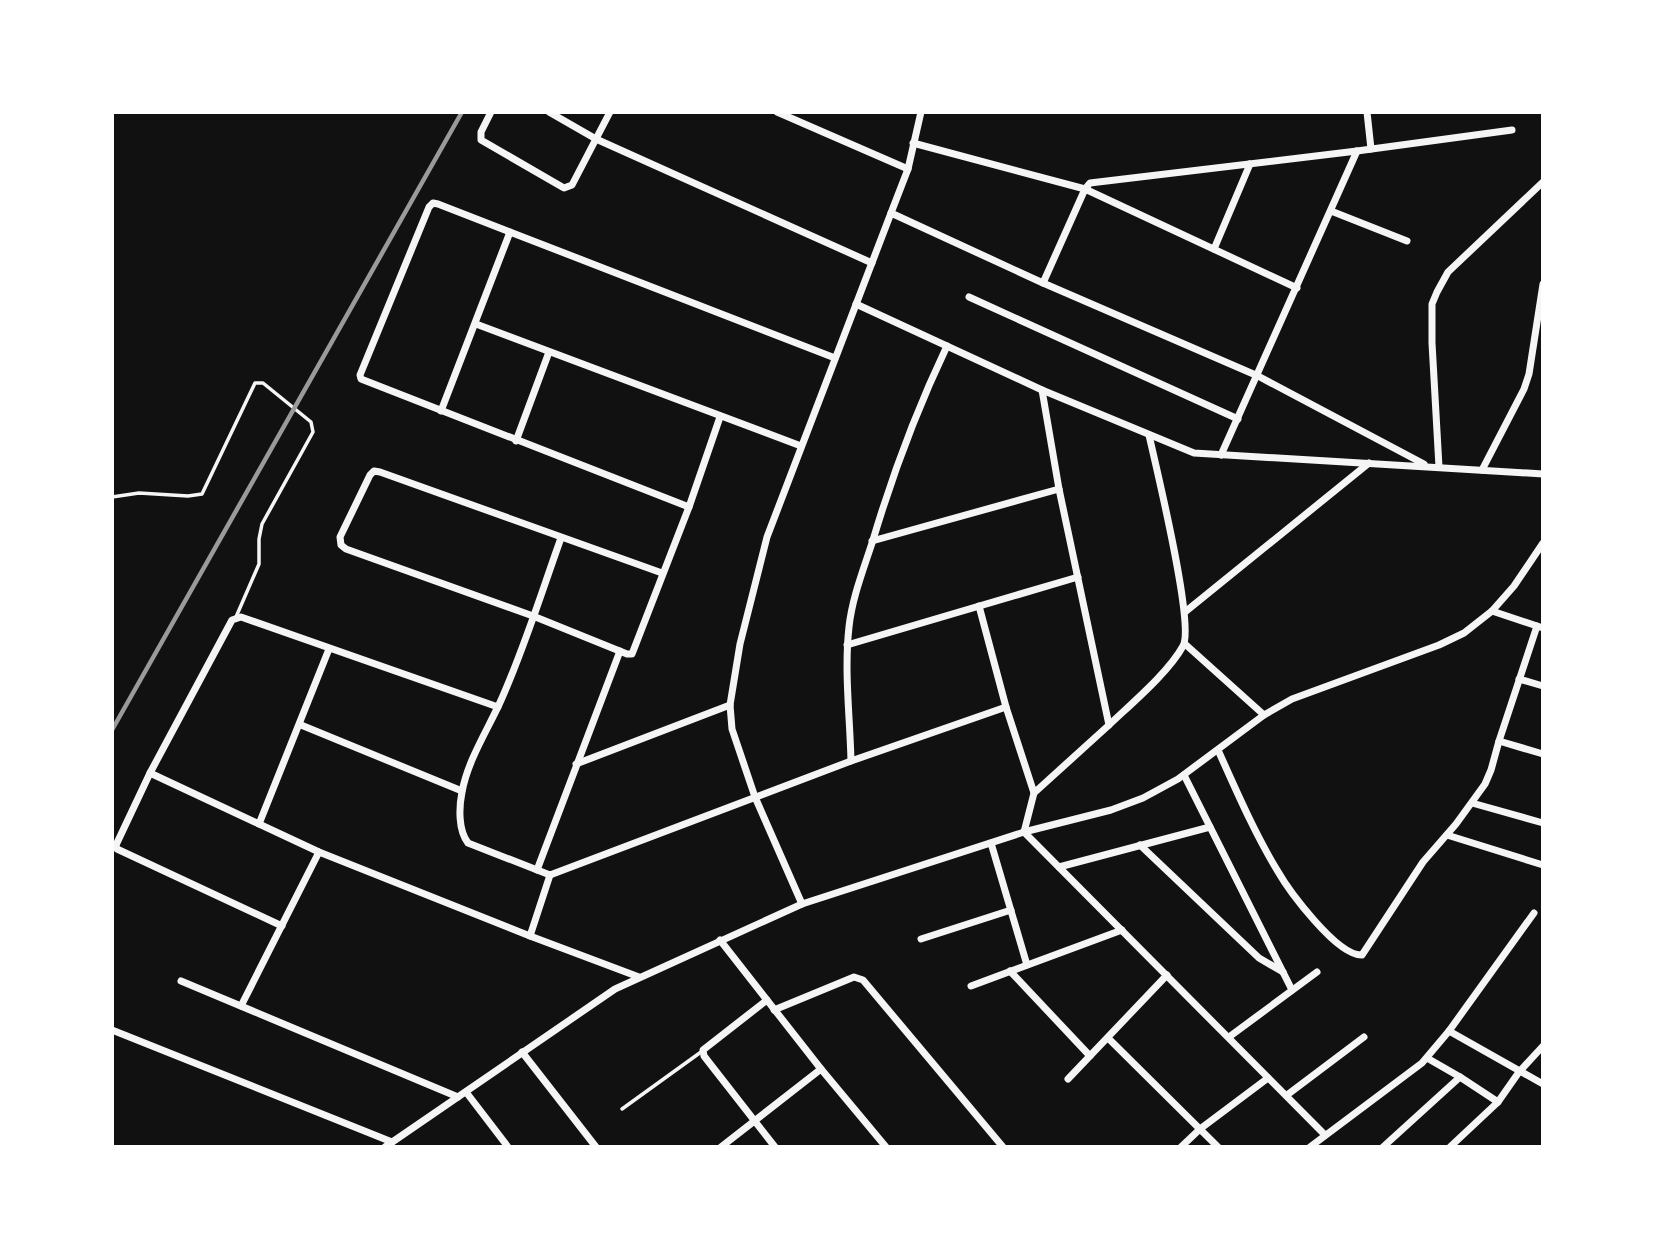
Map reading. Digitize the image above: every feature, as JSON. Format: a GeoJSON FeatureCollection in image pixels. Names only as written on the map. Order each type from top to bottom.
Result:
{"type":"FeatureCollection","features":[{"type":"Feature","properties":{"kind":"street"},"geometry":{"type":"LineString","coordinates":[[492,112],[481,132],[481,141],[564,188],[572,185],[610,112]]}},
{"type":"Feature","properties":{"kind":"street"},"geometry":{"type":"LineString","coordinates":[[550,112],[596,139],[872,263]]}},
{"type":"Feature","properties":{"kind":"street"},"geometry":{"type":"LineString","coordinates":[[777,112],[908,169]]}},
{"type":"Feature","properties":{"kind":"street"},"geometry":{"type":"LineString","coordinates":[[802,904],[755,797],[732,729],[730,705],[740,644],[767,537],[908,169],[921,112]]}},
{"type":"Feature","properties":{"kind":"street"},"geometry":{"type":"LineString","coordinates":[[1367,112],[1371,149]]}},
{"type":"Feature","properties":{"kind":"street"},"geometry":{"type":"LineString","coordinates":[[1042,283],[1090,183],[1512,130]]}},
{"type":"Feature","properties":{"kind":"street"},"geometry":{"type":"LineString","coordinates":[[913,143],[1085,189],[1297,288]]}},
{"type":"Feature","properties":{"kind":"street"},"geometry":{"type":"LineString","coordinates":[[1221,455],[1357,151]]}},
{"type":"Feature","properties":{"kind":"street"},"geometry":{"type":"LineString","coordinates":[[1214,249],[1250,163]]}},
{"type":"Feature","properties":{"kind":"street"},"geometry":{"type":"LineString","coordinates":[[1439,467],[1432,304],[1448,272],[1543,181]]}},
{"type":"Feature","properties":{"kind":"street"},"geometry":{"type":"LineString","coordinates":[[689,507],[361,379],[360,374],[429,207],[438,204],[835,358]]}},
{"type":"Feature","properties":{"kind":"street"},"geometry":{"type":"LineString","coordinates":[[1331,211],[1407,242]]}},
{"type":"Feature","properties":{"kind":"street"},"geometry":{"type":"LineString","coordinates":[[891,213],[1042,283],[1258,376],[1428,467]]}},
{"type":"Feature","properties":{"kind":"street"},"geometry":{"type":"LineString","coordinates":[[442,411],[510,232]]}},
{"type":"Feature","properties":{"kind":"street"},"geometry":{"type":"LineString","coordinates":[[1482,470],[1524,389],[1529,374],[1543,284]]}},
{"type":"Feature","properties":{"kind":"street"},"geometry":{"type":"LineString","coordinates":[[969,298],[1238,419]]}},
{"type":"Feature","properties":{"kind":"street"},"geometry":{"type":"LineString","coordinates":[[856,304],[1042,390],[1194,453],[1543,474]]}},
{"type":"Feature","properties":{"kind":"street"},"geometry":{"type":"LineString","coordinates":[[476,324],[801,446]]}},
{"type":"Feature","properties":{"kind":"street"},"geometry":{"type":"LineString","coordinates":[[851,761],[847,645],[852,614],[894,470],[928,385],[947,346]]}},
{"type":"Feature","properties":{"kind":"street"},"geometry":{"type":"LineString","coordinates":[[516,441],[549,352]]}},
{"type":"Feature","properties":{"kind":"street"},"geometry":{"type":"LineString","coordinates":[[1042,390],[1059,489],[1110,725]]}},
{"type":"Feature","properties":{"kind":"street"},"geometry":{"type":"LineString","coordinates":[[662,573],[374,471],[340,537],[341,545],[346,549],[533,616],[627,654],[634,652],[720,417]]}},
{"type":"Feature","properties":{"kind":"street"},"geometry":{"type":"LineString","coordinates":[[1034,793],[1110,725],[1155,680],[1185,644],[1185,611],[1149,435]]}},
{"type":"Feature","properties":{"kind":"street"},"geometry":{"type":"LineString","coordinates":[[1185,611],[1369,463]]}},
{"type":"Feature","properties":{"kind":"street"},"geometry":{"type":"LineString","coordinates":[[872,541],[1059,489]]}},
{"type":"Feature","properties":{"kind":"street"},"geometry":{"type":"LineString","coordinates":[[561,538],[498,707],[473,760],[462,791],[460,826],[468,843],[550,875],[851,761],[1006,707]]}},
{"type":"Feature","properties":{"kind":"street"},"geometry":{"type":"LineString","coordinates":[[112,1030],[388,1144],[589,1005],[639,977],[802,904],[1024,832],[1143,799],[1184,775],[1264,715],[1292,699],[1439,645],[1464,633],[1492,611],[1514,586],[1543,543]]}},
{"type":"Feature","properties":{"kind":"street"},"geometry":{"type":"LineString","coordinates":[[847,645],[1078,577]]}},
{"type":"Feature","properties":{"kind":"street"},"geometry":{"type":"LineString","coordinates":[[979,606],[1006,707],[1034,793],[1024,832]]}},
{"type":"Feature","properties":{"kind":"street"},"geometry":{"type":"LineString","coordinates":[[1217,750],[1277,871],[1332,939],[1350,953],[1362,955],[1423,862],[1472,803],[1491,770],[1519,679],[1540,627],[1492,611]]}},
{"type":"Feature","properties":{"kind":"street"},"geometry":{"type":"LineString","coordinates":[[282,926],[117,849],[116,841],[150,773],[236,617],[498,707]]}},
{"type":"Feature","properties":{"kind":"street"},"geometry":{"type":"LineString","coordinates":[[1185,644],[1264,715]]}},
{"type":"Feature","properties":{"kind":"street"},"geometry":{"type":"LineString","coordinates":[[260,824],[330,649]]}},
{"type":"Feature","properties":{"kind":"street"},"geometry":{"type":"LineString","coordinates":[[537,870],[620,651]]}},
{"type":"Feature","properties":{"kind":"street"},"geometry":{"type":"LineString","coordinates":[[1519,679],[1543,686]]}},
{"type":"Feature","properties":{"kind":"street"},"geometry":{"type":"LineString","coordinates":[[576,764],[730,705]]}},
{"type":"Feature","properties":{"kind":"street"},"geometry":{"type":"LineString","coordinates":[[301,725],[462,791]]}},
{"type":"Feature","properties":{"kind":"street"},"geometry":{"type":"LineString","coordinates":[[1499,741],[1543,754]]}},
{"type":"Feature","properties":{"kind":"street"},"geometry":{"type":"LineString","coordinates":[[150,773],[319,852],[639,977]]}},
{"type":"Feature","properties":{"kind":"street"},"geometry":{"type":"LineString","coordinates":[[1184,775],[1292,990]]}},
{"type":"Feature","properties":{"kind":"street"},"geometry":{"type":"LineString","coordinates":[[1472,803],[1543,823]]}},
{"type":"Feature","properties":{"kind":"street"},"geometry":{"type":"LineString","coordinates":[[1059,867],[1210,827]]}},
{"type":"Feature","properties":{"kind":"street"},"geometry":{"type":"LineString","coordinates":[[1024,832],[1325,1135]]}},
{"type":"Feature","properties":{"kind":"street"},"geometry":{"type":"LineString","coordinates":[[1447,835],[1543,865]]}},
{"type":"Feature","properties":{"kind":"street"},"geometry":{"type":"LineString","coordinates":[[991,843],[1027,965]]}},
{"type":"Feature","properties":{"kind":"street"},"geometry":{"type":"LineString","coordinates":[[1140,845],[1259,958],[1283,972]]}},
{"type":"Feature","properties":{"kind":"street"},"geometry":{"type":"LineString","coordinates":[[241,1006],[319,852]]}},
{"type":"Feature","properties":{"kind":"street"},"geometry":{"type":"LineString","coordinates":[[530,936],[550,875]]}},
{"type":"Feature","properties":{"kind":"street"},"geometry":{"type":"LineString","coordinates":[[921,939],[1011,910]]}},
{"type":"Feature","properties":{"kind":"street"},"geometry":{"type":"LineString","coordinates":[[1310,1147],[1427,1058],[1534,913]]}},
{"type":"Feature","properties":{"kind":"street"},"geometry":{"type":"LineString","coordinates":[[971,986],[1122,930]]}},
{"type":"Feature","properties":{"kind":"street"},"geometry":{"type":"LineString","coordinates":[[720,940],[886,1147]]}},
{"type":"Feature","properties":{"kind":"street"},"geometry":{"type":"LineString","coordinates":[[1010,971],[1090,1056]]}},
{"type":"Feature","properties":{"kind":"street"},"geometry":{"type":"LineString","coordinates":[[1229,1037],[1317,972]]}},
{"type":"Feature","properties":{"kind":"street"},"geometry":{"type":"LineString","coordinates":[[1068,1079],[1167,975]]}},
{"type":"Feature","properties":{"kind":"street"},"geometry":{"type":"LineString","coordinates":[[774,1010],[854,977],[863,980],[1003,1147]]}},
{"type":"Feature","properties":{"kind":"street"},"geometry":{"type":"LineString","coordinates":[[181,981],[458,1097]]}},
{"type":"Feature","properties":{"kind":"street"},"geometry":{"type":"LineString","coordinates":[[767,1000],[703,1050],[775,1147]]}},
{"type":"Feature","properties":{"kind":"street"},"geometry":{"type":"LineString","coordinates":[[1449,1031],[1543,1084]]}},
{"type":"Feature","properties":{"kind":"street"},"geometry":{"type":"LineString","coordinates":[[1287,1095],[1364,1037]]}},
{"type":"Feature","properties":{"kind":"street"},"geometry":{"type":"LineString","coordinates":[[1108,1038],[1218,1147]]}},
{"type":"Feature","properties":{"kind":"street"},"geometry":{"type":"LineString","coordinates":[[1450,1147],[1498,1102],[1519,1072],[1543,1046]]}},
{"type":"Feature","properties":{"kind":"street"},"geometry":{"type":"LineString","coordinates":[[522,1052],[596,1147]]}},
{"type":"Feature","properties":{"kind":"street"},"geometry":{"type":"LineString","coordinates":[[1427,1058],[1498,1102]]}},
{"type":"Feature","properties":{"kind":"street"},"geometry":{"type":"LineString","coordinates":[[721,1147],[821,1069]]}},
{"type":"Feature","properties":{"kind":"street"},"geometry":{"type":"LineString","coordinates":[[1383,1147],[1460,1076]]}},
{"type":"Feature","properties":{"kind":"street"},"geometry":{"type":"LineString","coordinates":[[1181,1147],[1200,1129],[1268,1077]]}},
{"type":"Feature","properties":{"kind":"street"},"geometry":{"type":"LineString","coordinates":[[466,1091],[508,1147]]}},
{"type":"Feature","properties":{"kind":"lane"},"geometry":{"type":"LineString","coordinates":[[112,497],[139,493],[188,496],[202,494],[255,383],[264,383],[311,422],[313,432],[260,531],[260,564],[236,617]]}},
{"type":"Feature","properties":{"kind":"lane"},"geometry":{"type":"LineString","coordinates":[[622,1109],[703,1050]]}},
{"type":"Feature","properties":{"kind":"railway"},"geometry":{"type":"LineString","coordinates":[[112,730],[462,112]]}}]}
